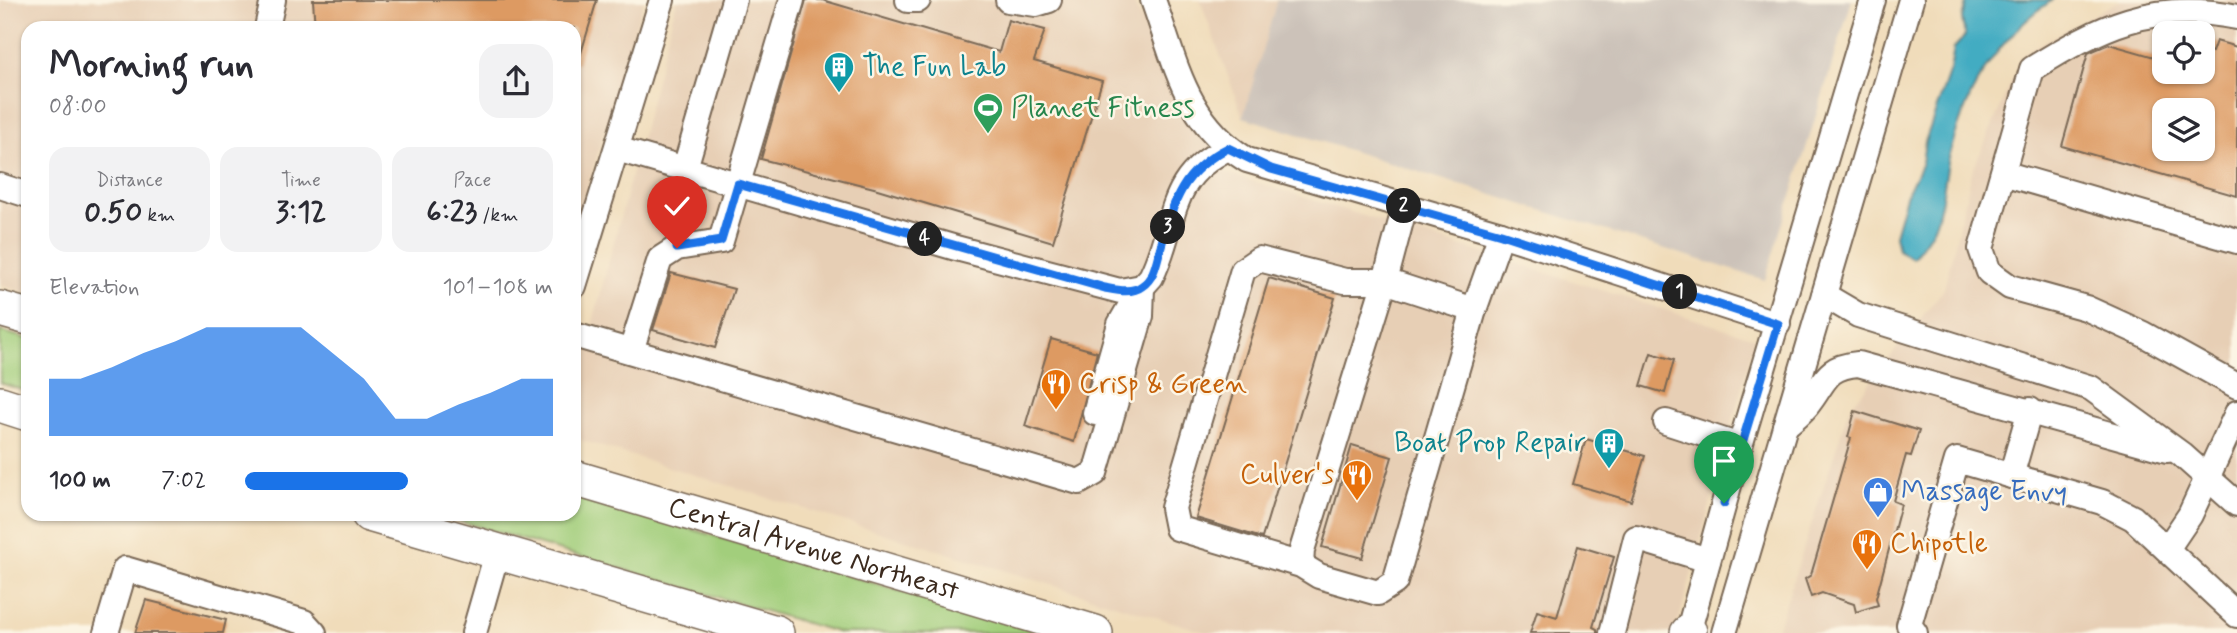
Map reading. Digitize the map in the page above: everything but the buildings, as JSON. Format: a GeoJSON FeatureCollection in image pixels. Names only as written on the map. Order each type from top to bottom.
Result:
{"type":"FeatureCollection","features":[{"type":"Feature","properties":{"kind":"highway"},"geometry":{"type":"LineString","coordinates":[[0,309],[21,315]]}},
{"type":"Feature","properties":{"kind":"highway"},"geometry":{"type":"LineString","coordinates":[[0,404],[21,411]]}},
{"type":"Feature","properties":{"kind":"highway","name":"Central Avenue Northeast"},"geometry":{"type":"LineString","coordinates":[[581,480],[1095,633]]}},
{"type":"Feature","properties":{"kind":"highway"},"geometry":{"type":"LineString","coordinates":[[392,521],[776,633]]}},
{"type":"Feature","properties":{"kind":"street"},"geometry":{"type":"LineString","coordinates":[[268,21],[273,0]]}},
{"type":"Feature","properties":{"kind":"street"},"geometry":{"type":"LineString","coordinates":[[581,263],[662,0]]}},
{"type":"Feature","properties":{"kind":"street"},"geometry":{"type":"LineString","coordinates":[[685,169],[734,0]]}},
{"type":"Feature","properties":{"kind":"street"},"geometry":{"type":"LineString","coordinates":[[631,351],[660,259],[677,248],[721,241],[792,0]]}},
{"type":"Feature","properties":{"kind":"street"},"geometry":{"type":"LineString","coordinates":[[908,0],[918,0]]}},
{"type":"Feature","properties":{"kind":"street"},"geometry":{"type":"LineString","coordinates":[[1008,0],[1036,4],[1049,0]]}},
{"type":"Feature","properties":{"kind":"street"},"geometry":{"type":"LineString","coordinates":[[1153,0],[1192,104],[1208,130],[1228,148],[1271,169],[1501,234],[1778,324]]}},
{"type":"Feature","properties":{"kind":"street"},"geometry":{"type":"LineString","coordinates":[[1688,633],[1740,446],[1873,0]]}},
{"type":"Feature","properties":{"kind":"street"},"geometry":{"type":"LineString","coordinates":[[1724,633],[1910,7]]}},
{"type":"Feature","properties":{"kind":"street"},"geometry":{"type":"LineString","coordinates":[[2237,17],[2212,10],[2156,9],[2090,33],[2032,69],[1980,249],[1989,272],[2010,287],[2086,308],[2143,334],[2237,386]]}},
{"type":"Feature","properties":{"kind":"street"},"geometry":{"type":"LineString","coordinates":[[617,149],[1105,288],[1133,290],[1142,286],[1155,268],[1183,186],[1205,160],[1228,148]]}},
{"type":"Feature","properties":{"kind":"street"},"geometry":{"type":"LineString","coordinates":[[2003,173],[2237,241]]}},
{"type":"Feature","properties":{"kind":"street"},"geometry":{"type":"LineString","coordinates":[[0,186],[21,193]]}},
{"type":"Feature","properties":{"kind":"street"},"geometry":{"type":"LineString","coordinates":[[1301,565],[1302,550],[1405,206]]}},
{"type":"Feature","properties":{"kind":"street"},"geometry":{"type":"LineString","coordinates":[[1474,310],[1384,281],[1345,281],[1259,259],[1243,270],[1172,508],[1177,528],[1301,565],[1319,576],[1378,593],[1395,582],[1474,310],[1501,234]]}},
{"type":"Feature","properties":{"kind":"street"},"geometry":{"type":"LineString","coordinates":[[581,337],[1079,482],[1095,473],[1141,316],[1142,286]]}},
{"type":"Feature","properties":{"kind":"street"},"geometry":{"type":"LineString","coordinates":[[1824,295],[1858,315],[2091,388],[2181,454],[2237,504]]}},
{"type":"Feature","properties":{"kind":"street"},"geometry":{"type":"LineString","coordinates":[[1784,427],[1809,403],[1826,375],[1845,365],[1858,364],[2031,410],[2181,454]]}},
{"type":"Feature","properties":{"kind":"street"},"geometry":{"type":"LineString","coordinates":[[2011,476],[2031,410]]}},
{"type":"Feature","properties":{"kind":"street"},"geometry":{"type":"LineString","coordinates":[[2167,549],[2190,515],[2237,413]]}},
{"type":"Feature","properties":{"kind":"street"},"geometry":{"type":"LineString","coordinates":[[1666,422],[1740,446]]}},
{"type":"Feature","properties":{"kind":"street"},"geometry":{"type":"LineString","coordinates":[[1915,633],[1909,625],[1957,460],[2102,502],[2133,518],[2237,615]]}},
{"type":"Feature","properties":{"kind":"street"},"geometry":{"type":"LineString","coordinates":[[1612,633],[1636,538],[1709,560]]}},
{"type":"Feature","properties":{"kind":"street"},"geometry":{"type":"LineString","coordinates":[[474,633],[498,553]]}},
{"type":"Feature","properties":{"kind":"street"},"geometry":{"type":"LineString","coordinates":[[106,633],[125,569],[304,622],[314,633]]}},
{"type":"Feature","properties":{"kind":"shaded area"},"geometry":{"type":"Polygon","coordinates":[[[0,0],[644,0],[581,209],[581,21],[21,21],[21,292],[0,285],[0,0]]]}},
{"type":"Feature","properties":{"kind":"shaded area"},"geometry":{"type":"Polygon","coordinates":[[[677,0],[1132,1],[1226,173],[1755,338],[1680,616],[1671,633],[1208,633],[581,440],[581,368],[677,0]]]}},
{"type":"Feature","properties":{"kind":"shaded area"},"geometry":{"type":"Polygon","coordinates":[[[1200,0],[1277,0],[1243,117],[1200,0]]]}},
{"type":"Feature","properties":{"kind":"shaded area"},"geometry":{"type":"Polygon","coordinates":[[[1277,0],[1852,0],[1765,280],[1243,117],[1277,0]]]}},
{"type":"Feature","properties":{"kind":"shaded area"},"geometry":{"type":"Polygon","coordinates":[[[2120,0],[2237,0],[2237,633],[1776,633],[1849,409],[1944,289],[1972,172],[2024,53],[2120,0]]]}},
{"type":"Feature","properties":{"kind":"green space"},"geometry":{"type":"Polygon","coordinates":[[[0,331],[21,337],[21,390],[0,383],[0,331]]]}},
{"type":"Feature","properties":{"kind":"green space"},"geometry":{"type":"Polygon","coordinates":[[[581,496],[1041,633],[840,633],[459,521],[581,521],[581,496]]]}},
{"type":"Feature","properties":{"kind":"water"},"geometry":{"type":"Polygon","coordinates":[[[1967,0],[2052,0],[2015,31],[1975,86],[1950,153],[1942,200],[1934,227],[1913,258],[1898,250],[1895,235],[1906,196],[1922,163],[1925,142],[1950,70],[1954,48],[1965,36],[1962,18],[1967,0]]]}},
{"type":"Feature","properties":{"kind":"place","name":"The Fun Lab"},"geometry":{"type":"Point","coordinates":[839,94]}},
{"type":"Feature","properties":{"kind":"place","name":"Planet Fitness"},"geometry":{"type":"Point","coordinates":[988,135]}},
{"type":"Feature","properties":{"kind":"place","name":"Crisp & Green"},"geometry":{"type":"Point","coordinates":[1056,411]}},
{"type":"Feature","properties":{"kind":"place","name":"Boat Prop Repair"},"geometry":{"type":"Point","coordinates":[1609,470]}},
{"type":"Feature","properties":{"kind":"place","name":"Culver's"},"geometry":{"type":"Point","coordinates":[1357,502]}},
{"type":"Feature","properties":{"kind":"place","name":"Massage Envy"},"geometry":{"type":"Point","coordinates":[1878,519]}},
{"type":"Feature","properties":{"kind":"place","name":"Chipotle"},"geometry":{"type":"Point","coordinates":[1867,571]}},
{"type":"Feature","properties":{"kind":"route"},"geometry":{"type":"LineString","coordinates":[[677,248],[721,241],[738,184],[1105,288],[1133,290],[1151,277],[1175,205],[1193,171],[1205,160],[1228,148],[1247,160],[1271,169],[1501,234],[1778,324],[1724,503]]}}]}
